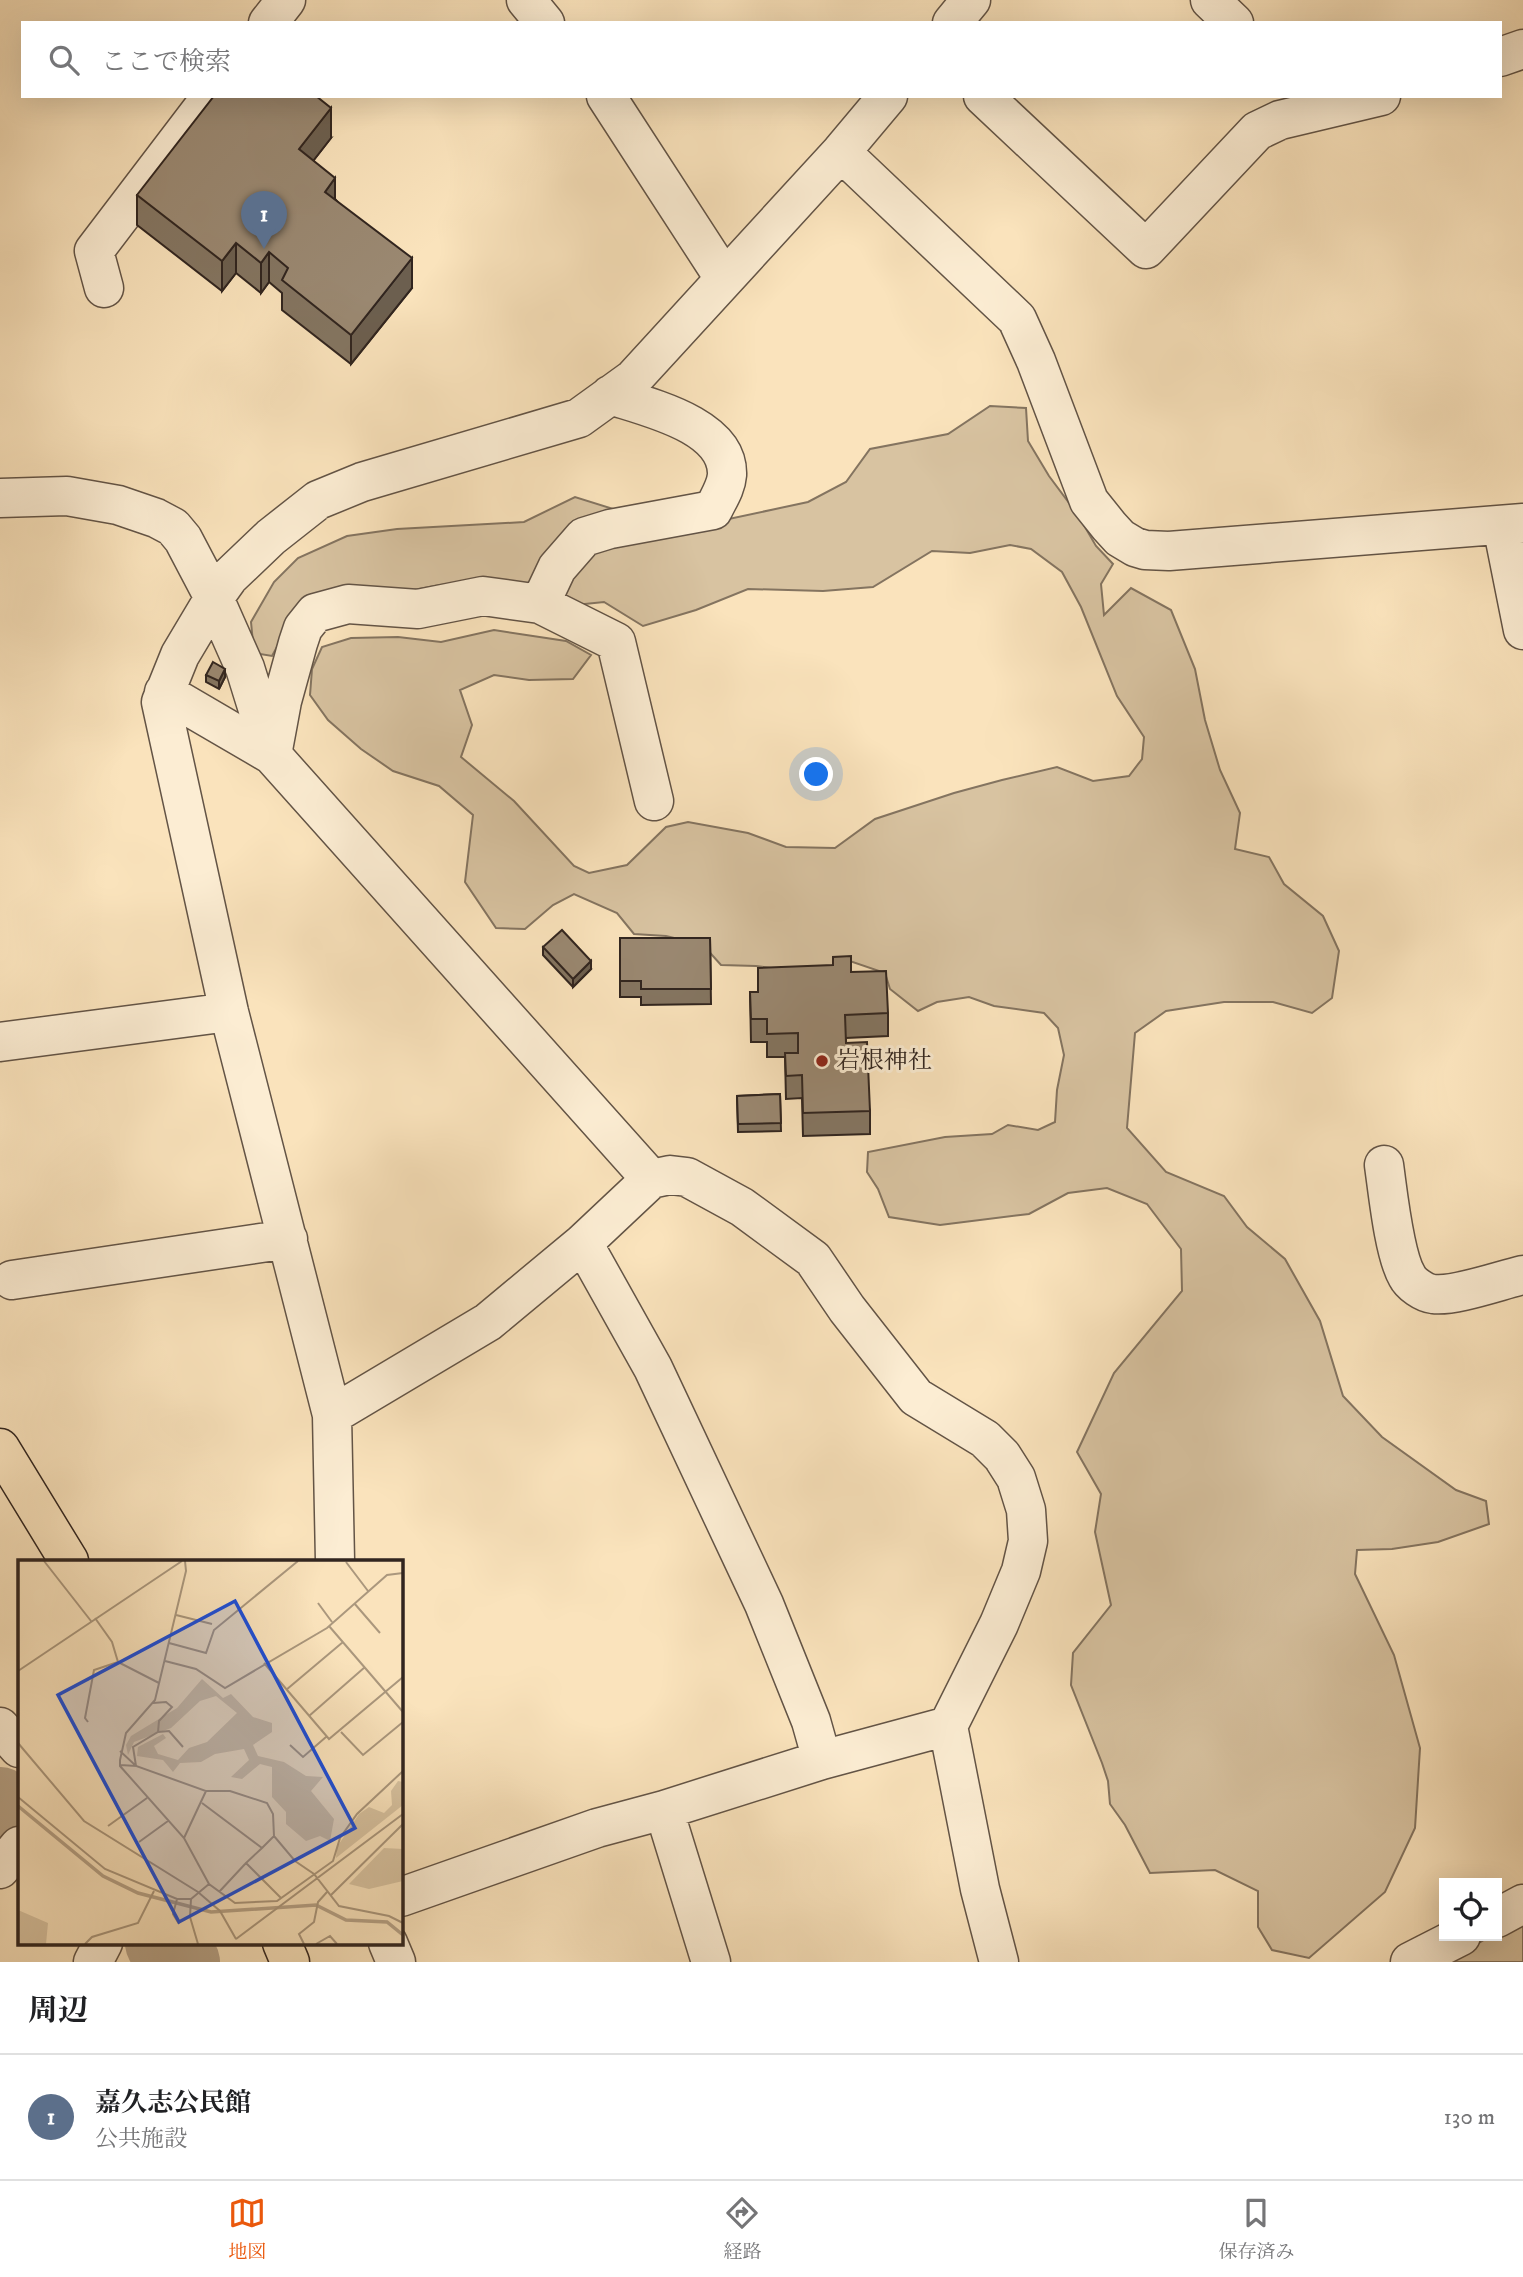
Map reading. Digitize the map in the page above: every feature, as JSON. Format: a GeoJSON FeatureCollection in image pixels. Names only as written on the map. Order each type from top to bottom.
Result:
{"type":"FeatureCollection","features":[{"type":"Feature","properties":{"kind":"main road"},"geometry":{"type":"LineString","coordinates":[[0,1448],[68,1560]]}},
{"type":"Feature","properties":{"kind":"main road"},"geometry":{"type":"LineString","coordinates":[[282,1944],[290,1962]]}},
{"type":"Feature","properties":{"kind":"street"},"geometry":{"type":"LineString","coordinates":[[270,21],[286,0]]}},
{"type":"Feature","properties":{"kind":"street"},"geometry":{"type":"LineString","coordinates":[[526,0],[543,21]]}},
{"type":"Feature","properties":{"kind":"street"},"geometry":{"type":"LineString","coordinates":[[953,21],[971,0]]}},
{"type":"Feature","properties":{"kind":"street"},"geometry":{"type":"LineString","coordinates":[[1210,0],[1232,21]]}},
{"type":"Feature","properties":{"kind":"street"},"geometry":{"type":"LineString","coordinates":[[1502,56],[1523,49]]}},
{"type":"Feature","properties":{"kind":"street"},"geometry":{"type":"LineString","coordinates":[[104,288],[94,251],[210,98]]}},
{"type":"Feature","properties":{"kind":"street"},"geometry":{"type":"LineString","coordinates":[[607,98],[724,278]]}},
{"type":"Feature","properties":{"kind":"street"},"geometry":{"type":"LineString","coordinates":[[335,1560],[332,1415],[229,1012],[160,702],[180,655],[214,598],[229,577],[271,537],[318,500],[362,482],[579,418],[633,379],[841,152],[886,98]]}},
{"type":"Feature","properties":{"kind":"street"},"geometry":{"type":"LineString","coordinates":[[985,98],[1146,249],[1257,131],[1280,120],[1373,98]]}},
{"type":"Feature","properties":{"kind":"street"},"geometry":{"type":"LineString","coordinates":[[841,152],[1017,319],[1036,361],[1089,501],[1120,538],[1145,550],[1169,551],[1512,524],[1523,630]]}},
{"type":"Feature","properties":{"kind":"street"},"geometry":{"type":"LineString","coordinates":[[540,604],[557,568],[584,537],[610,529],[713,510],[724,489],[727,474],[723,451],[703,434],[677,416],[610,395]]}},
{"type":"Feature","properties":{"kind":"street"},"geometry":{"type":"LineString","coordinates":[[0,498],[67,496],[118,505],[173,527],[183,539],[214,598],[245,668],[272,755]]}},
{"type":"Feature","properties":{"kind":"street"},"geometry":{"type":"LineString","coordinates":[[272,755],[282,701],[298,643],[303,628],[315,613],[348,604],[418,610],[482,596],[540,604],[616,642],[654,801]]}},
{"type":"Feature","properties":{"kind":"street"},"geometry":{"type":"LineString","coordinates":[[164,692],[272,755],[651,1179]]}},
{"type":"Feature","properties":{"kind":"street"},"geometry":{"type":"LineString","coordinates":[[0,1042],[229,1012]]}},
{"type":"Feature","properties":{"kind":"street"},"geometry":{"type":"LineString","coordinates":[[1384,1165],[1399,1257],[1408,1279],[1416,1286],[1431,1294],[1447,1293],[1523,1275]]}},
{"type":"Feature","properties":{"kind":"street"},"geometry":{"type":"LineString","coordinates":[[332,1415],[488,1322],[583,1242],[651,1179],[670,1175],[687,1177],[741,1207],[813,1259],[847,1309],[916,1397],[985,1439],[1002,1456],[1016,1478],[1026,1510],[1028,1541],[1021,1572],[948,1726],[981,1889],[999,1962]]}},
{"type":"Feature","properties":{"kind":"street"},"geometry":{"type":"LineString","coordinates":[[12,1280],[288,1239]]}},
{"type":"Feature","properties":{"kind":"street"},"geometry":{"type":"LineString","coordinates":[[583,1242],[653,1368],[764,1604],[810,1721],[822,1760]]}},
{"type":"Feature","properties":{"kind":"street"},"geometry":{"type":"LineString","coordinates":[[402,1897],[597,1828],[664,1810],[822,1760],[948,1726]]}},
{"type":"Feature","properties":{"kind":"street"},"geometry":{"type":"LineString","coordinates":[[0,1727],[18,1747]]}},
{"type":"Feature","properties":{"kind":"street"},"geometry":{"type":"LineString","coordinates":[[664,1810],[710,1962]]}},
{"type":"Feature","properties":{"kind":"street"},"geometry":{"type":"LineString","coordinates":[[1502,1915],[1523,1904]]}},
{"type":"Feature","properties":{"kind":"street"},"geometry":{"type":"LineString","coordinates":[[1410,1962],[1451,1941]]}},
{"type":"Feature","properties":{"kind":"street"},"geometry":{"type":"LineString","coordinates":[[93,1962],[102,1944]]}},
{"type":"Feature","properties":{"kind":"street"},"geometry":{"type":"LineString","coordinates":[[388,1944],[396,1962]]}},
{"type":"Feature","properties":{"kind":"shaded area"},"geometry":{"type":"Polygon","coordinates":[[[990,406],[1026,408],[1028,441],[1096,546],[1113,564],[1101,584],[1104,615],[1131,588],[1171,610],[1195,669],[1205,720],[1220,770],[1240,813],[1235,849],[1269,857],[1284,884],[1323,916],[1339,951],[1332,998],[1312,1013],[1273,1002],[1224,1002],[1166,1011],[1135,1033],[1127,1128],[1166,1172],[1224,1196],[1247,1227],[1285,1259],[1320,1321],[1343,1396],[1382,1437],[1456,1490],[1486,1501],[1489,1524],[1438,1542],[1392,1549],[1357,1550],[1355,1574],[1394,1655],[1420,1748],[1415,1828],[1385,1892],[1309,1958],[1272,1950],[1258,1927],[1258,1891],[1215,1870],[1150,1873],[1125,1825],[1110,1804],[1108,1781],[1071,1685],[1073,1653],[1111,1605],[1095,1532],[1101,1494],[1077,1452],[1114,1373],[1182,1291],[1181,1249],[1147,1204],[1107,1188],[1068,1193],[1029,1214],[940,1225],[889,1217],[878,1189],[867,1172],[868,1152],[945,1137],[992,1134],[1008,1125],[1038,1130],[1055,1122],[1057,1090],[1064,1055],[1058,1028],[1044,1013],[994,1006],[969,997],[937,1002],[918,1011],[890,989],[885,973],[847,960],[823,969],[799,972],[756,966],[721,965],[703,945],[666,936],[634,934],[617,913],[574,894],[553,905],[525,929],[496,928],[465,882],[473,815],[439,786],[393,771],[361,749],[328,720],[310,695],[312,669],[322,647],[351,638],[398,637],[441,642],[494,630],[566,641],[591,655],[573,679],[529,680],[494,675],[460,690],[472,725],[461,757],[514,801],[574,866],[589,873],[627,865],[666,827],[688,822],[748,833],[786,847],[835,848],[875,819],[1002,780],[1057,767],[1093,781],[1129,776],[1142,759],[1144,737],[1117,696],[1081,607],[1062,572],[1031,549],[1010,545],[970,553],[932,551],[873,587],[823,591],[748,589],[696,610],[643,626],[604,602],[575,605],[483,582],[440,585],[402,592],[290,623],[272,656],[254,653],[251,622],[274,582],[298,558],[347,536],[397,529],[524,522],[575,497],[626,513],[710,523],[808,502],[846,482],[870,449],[948,434],[990,406]]]}},
{"type":"Feature","properties":{"kind":"shaded area"},"geometry":{"type":"Polygon","coordinates":[[[1523,1917],[1523,1962],[1449,1962],[1482,1941],[1502,1941],[1502,1932],[1523,1917]]]}},
{"type":"Feature","properties":{"kind":"building"},"geometry":{"type":"Polygon","coordinates":[[[212,98],[318,98],[331,108],[299,149],[335,178],[325,192],[412,258],[351,335],[282,280],[288,268],[269,252],[261,263],[236,243],[222,261],[137,195],[212,98]]]}},
{"type":"Feature","properties":{"kind":"building"},"geometry":{"type":"Polygon","coordinates":[[[213,662],[225,669],[219,681],[206,675],[213,662]]]}},
{"type":"Feature","properties":{"kind":"building"},"geometry":{"type":"Polygon","coordinates":[[[562,930],[591,961],[573,979],[543,947],[562,930]]]}},
{"type":"Feature","properties":{"kind":"building"},"geometry":{"type":"Polygon","coordinates":[[[620,938],[710,938],[711,989],[641,989],[641,981],[620,981],[620,938]]]}},
{"type":"Feature","properties":{"kind":"building","name":"岩根神社"},"geometry":{"type":"Polygon","coordinates":[[[851,956],[851,972],[886,971],[888,1013],[845,1015],[846,1043],[867,1042],[870,1111],[803,1113],[802,1075],[786,1076],[785,1053],[798,1053],[798,1033],[767,1034],[767,1019],[751,1019],[750,992],[758,992],[758,968],[833,965],[833,957],[851,956]]]}},
{"type":"Feature","properties":{"kind":"building"},"geometry":{"type":"Polygon","coordinates":[[[780,1094],[781,1123],[738,1124],[737,1096],[780,1094]]]}},
{"type":"Feature","properties":{"kind":"waterway"},"geometry":{"type":"LineString","coordinates":[[0,1802],[18,1821]]}},
{"type":"Feature","properties":{"kind":"waterway"},"geometry":{"type":"LineString","coordinates":[[161,1944],[185,1962]]}},
{"type":"Feature","properties":{"kind":"place","name":"嘉久志公民館"},"geometry":{"type":"Point","coordinates":[264,249]}},
{"type":"Feature","properties":{"kind":"place","name":"岩根神社"},"geometry":{"type":"Point","coordinates":[822,1061]}}]}
